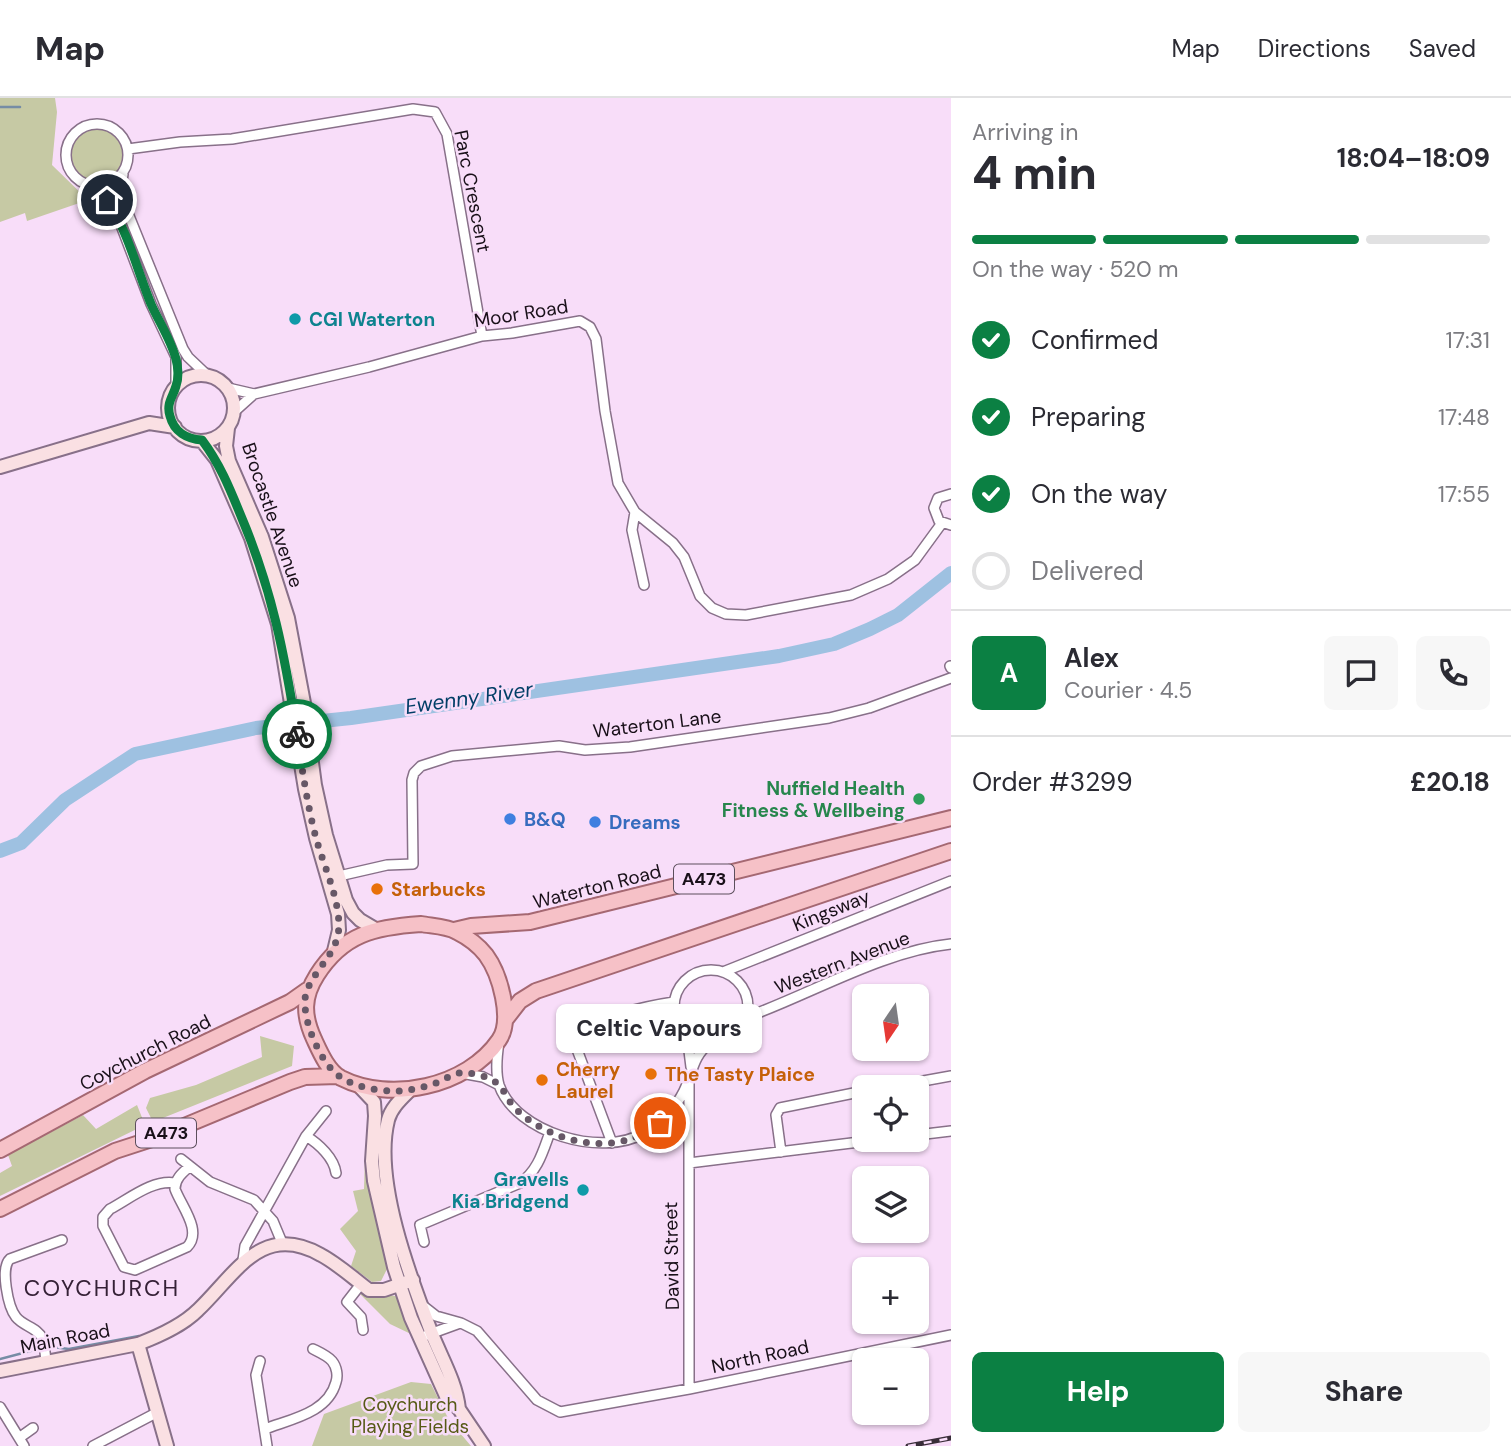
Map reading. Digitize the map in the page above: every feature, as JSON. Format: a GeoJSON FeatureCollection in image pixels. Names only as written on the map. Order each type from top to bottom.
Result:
{"type":"FeatureCollection","features":[{"type":"Feature","properties":{"kind":"main road","name":"Waterton Road"},"geometry":{"type":"LineString","coordinates":[[454,930],[471,926],[530,922],[951,818]]}},
{"type":"Feature","properties":{"kind":"main road"},"geometry":{"type":"LineString","coordinates":[[506,1019],[500,987],[487,956],[478,946],[454,930],[421,924],[377,930],[353,939],[334,951],[307,990],[304,1003],[310,1030],[322,1056],[338,1076],[358,1085],[383,1091],[410,1090],[436,1083],[477,1063],[499,1040],[506,1019],[520,1001],[536,991],[951,851]]}},
{"type":"Feature","properties":{"kind":"main road","name":"Coychurch Road"},"geometry":{"type":"LineString","coordinates":[[0,1150],[145,1071],[290,1002],[307,990]]}},
{"type":"Feature","properties":{"kind":"main road","name":"A473"},"geometry":{"type":"LineString","coordinates":[[0,1209],[115,1151],[158,1137],[290,1082],[305,1077],[338,1076]]}},
{"type":"Feature","properties":{"kind":"street","name":"Parc Crescent"},"geometry":{"type":"LineString","coordinates":[[128,149],[232,139],[412,109],[435,112],[447,134],[482,336]]}},
{"type":"Feature","properties":{"kind":"street"},"geometry":{"type":"LineString","coordinates":[[149,423],[174,427],[187,437],[202,440],[220,435],[228,428],[234,412],[232,395],[222,382],[207,375],[183,349],[123,201],[122,173],[128,158],[128,149],[120,134],[105,125],[88,125],[74,134],[66,149],[68,166],[78,180],[93,186],[107,200],[119,220],[151,304],[176,357],[176,386],[168,406],[174,427]]}},
{"type":"Feature","properties":{"kind":"street"},"geometry":{"type":"LineString","coordinates":[[93,186],[110,184],[122,173]]}},
{"type":"Feature","properties":{"kind":"street","name":"Moor Road"},"geometry":{"type":"LineString","coordinates":[[228,388],[254,394],[369,367],[482,336],[573,321],[585,323],[596,339],[618,483],[635,512],[673,543],[684,557],[700,596],[712,608],[726,614],[746,615],[851,595],[871,588],[915,560],[947,524]]}},
{"type":"Feature","properties":{"kind":"street"},"geometry":{"type":"LineString","coordinates":[[176,386],[190,376],[207,375]]}},
{"type":"Feature","properties":{"kind":"street","name":"Moor Road"},"geometry":{"type":"LineString","coordinates":[[234,412],[254,394]]}},
{"type":"Feature","properties":{"kind":"street"},"geometry":{"type":"LineString","coordinates":[[0,467],[149,423],[168,406]]}},
{"type":"Feature","properties":{"kind":"street","name":"Brocastle Avenue"},"geometry":{"type":"LineString","coordinates":[[228,428],[226,446],[229,461],[274,570],[288,618],[316,838],[338,914],[339,930],[334,951]]}},
{"type":"Feature","properties":{"kind":"street","name":"Brocastle Avenue"},"geometry":{"type":"LineString","coordinates":[[202,440],[217,460],[269,589],[298,704]]}},
{"type":"Feature","properties":{"kind":"street"},"geometry":{"type":"LineString","coordinates":[[947,524],[934,514],[935,503],[943,495],[951,494]]}},
{"type":"Feature","properties":{"kind":"street"},"geometry":{"type":"LineString","coordinates":[[635,512],[632,530],[644,585]]}},
{"type":"Feature","properties":{"kind":"street","name":"Waterton Lane"},"geometry":{"type":"LineString","coordinates":[[339,876],[387,865],[412,863],[412,780],[414,773],[421,766],[452,756],[559,746],[585,750],[630,747],[829,718],[869,708],[951,678]]}},
{"type":"Feature","properties":{"kind":"street","name":"Brocastle Avenue"},"geometry":{"type":"LineString","coordinates":[[303,739],[339,876],[353,914],[377,930]]}},
{"type":"Feature","properties":{"kind":"street","name":"Kingsway"},"geometry":{"type":"LineString","coordinates":[[723,972],[951,881]]}},
{"type":"Feature","properties":{"kind":"street","name":"Western Avenue"},"geometry":{"type":"LineString","coordinates":[[747,1017],[888,960],[951,944]]}},
{"type":"Feature","properties":{"kind":"street"},"geometry":{"type":"LineString","coordinates":[[712,970],[723,972],[734,978],[744,990],[747,1017],[737,1033],[729,1039],[709,1044],[701,1043],[687,1035],[676,1020],[674,1002],[683,982],[692,975],[712,970]]}},
{"type":"Feature","properties":{"kind":"street"},"geometry":{"type":"LineString","coordinates":[[612,1143],[575,1044],[577,1034],[625,1011],[674,1002]]}},
{"type":"Feature","properties":{"kind":"street"},"geometry":{"type":"LineString","coordinates":[[640,1008],[676,1020]]}},
{"type":"Feature","properties":{"kind":"street"},"geometry":{"type":"LineString","coordinates":[[499,1040],[499,1085],[516,1109],[550,1132],[591,1143],[612,1143],[642,1135],[660,1123],[671,1111],[689,1078],[691,1067],[687,1035]]}},
{"type":"Feature","properties":{"kind":"street"},"geometry":{"type":"LineString","coordinates":[[691,1067],[709,1044]]}},
{"type":"Feature","properties":{"kind":"street"},"geometry":{"type":"LineString","coordinates":[[458,1073],[474,1074],[499,1085]]}},
{"type":"Feature","properties":{"kind":"street"},"geometry":{"type":"LineString","coordinates":[[929,1080],[951,1076]]}},
{"type":"Feature","properties":{"kind":"street","name":"David Street"},"geometry":{"type":"LineString","coordinates":[[689,1078],[689,1389]]}},
{"type":"Feature","properties":{"kind":"street"},"geometry":{"type":"LineString","coordinates":[[358,1085],[374,1102],[374,1181],[381,1219],[400,1284],[419,1338],[446,1396],[459,1409],[484,1446]]}},
{"type":"Feature","properties":{"kind":"street"},"geometry":{"type":"LineString","coordinates":[[410,1090],[396,1104],[388,1119],[385,1166],[392,1208],[413,1280],[457,1392],[459,1409]]}},
{"type":"Feature","properties":{"kind":"street"},"geometry":{"type":"LineString","coordinates":[[780,1152],[776,1115],[780,1108],[852,1093]]}},
{"type":"Feature","properties":{"kind":"street"},"geometry":{"type":"LineString","coordinates":[[243,1260],[245,1246],[306,1136],[326,1111]]}},
{"type":"Feature","properties":{"kind":"street"},"geometry":{"type":"LineString","coordinates":[[671,1111],[687,1123]]}},
{"type":"Feature","properties":{"kind":"street"},"geometry":{"type":"LineString","coordinates":[[929,1134],[951,1131]]}},
{"type":"Feature","properties":{"kind":"street"},"geometry":{"type":"LineString","coordinates":[[424,1242],[420,1225],[528,1178],[536,1167],[550,1132]]}},
{"type":"Feature","properties":{"kind":"street"},"geometry":{"type":"LineString","coordinates":[[306,1136],[335,1164],[336,1173]]}},
{"type":"Feature","properties":{"kind":"street"},"geometry":{"type":"LineString","coordinates":[[689,1163],[852,1143]]}},
{"type":"Feature","properties":{"kind":"street"},"geometry":{"type":"LineString","coordinates":[[180,1159],[209,1182],[254,1200],[266,1211],[283,1245]]}},
{"type":"Feature","properties":{"kind":"street"},"geometry":{"type":"LineString","coordinates":[[175,1184],[167,1182],[154,1185],[105,1213],[103,1226],[124,1267],[135,1270],[191,1243],[194,1232],[176,1194],[175,1184],[189,1167]]}},
{"type":"Feature","properties":{"kind":"street"},"geometry":{"type":"LineString","coordinates":[[45,1352],[38,1333],[14,1315],[4,1270],[10,1259],[62,1240]]}},
{"type":"Feature","properties":{"kind":"street"},"geometry":{"type":"LineString","coordinates":[[243,1260],[266,1248],[294,1245],[320,1254],[369,1290],[376,1292],[413,1280]]}},
{"type":"Feature","properties":{"kind":"street","name":"Main Road"},"geometry":{"type":"LineString","coordinates":[[0,1371],[45,1352],[138,1344],[155,1337],[190,1317],[243,1260]]}},
{"type":"Feature","properties":{"kind":"street"},"geometry":{"type":"LineString","coordinates":[[361,1284],[347,1302],[362,1317],[363,1330]]}},
{"type":"Feature","properties":{"kind":"street"},"geometry":{"type":"LineString","coordinates":[[422,1305],[436,1316],[461,1322]]}},
{"type":"Feature","properties":{"kind":"street"},"geometry":{"type":"LineString","coordinates":[[419,1338],[461,1322]]}},
{"type":"Feature","properties":{"kind":"street","name":"North Road"},"geometry":{"type":"LineString","coordinates":[[461,1322],[477,1331],[487,1341],[537,1400],[560,1412],[689,1389],[951,1335]]}},
{"type":"Feature","properties":{"kind":"street"},"geometry":{"type":"LineString","coordinates":[[138,1344],[167,1446]]}},
{"type":"Feature","properties":{"kind":"street"},"geometry":{"type":"LineString","coordinates":[[265,1429],[320,1407],[328,1400],[337,1378],[336,1368],[332,1360],[313,1349]]}},
{"type":"Feature","properties":{"kind":"street"},"geometry":{"type":"LineString","coordinates":[[260,1361],[256,1375],[267,1446]]}},
{"type":"Feature","properties":{"kind":"street"},"geometry":{"type":"LineString","coordinates":[[0,1407],[22,1442],[33,1428]]}},
{"type":"Feature","properties":{"kind":"street"},"geometry":{"type":"LineString","coordinates":[[93,1446],[156,1413]]}},
{"type":"Feature","properties":{"kind":"green space"},"geometry":{"type":"Polygon","coordinates":[[[0,98],[55,98],[57,112],[52,165],[88,200],[27,221],[25,213],[0,222],[0,98]]]}},
{"type":"Feature","properties":{"kind":"green space"},"geometry":{"type":"Polygon","coordinates":[[[97,129],[107,131],[115,137],[121,145],[121,165],[115,173],[107,179],[97,181],[87,179],[79,173],[73,165],[71,155],[73,145],[79,137],[87,131],[97,129]]]}},
{"type":"Feature","properties":{"kind":"green space"},"geometry":{"type":"Polygon","coordinates":[[[260,1036],[294,1046],[292,1066],[153,1122],[146,1108],[150,1098],[196,1085],[262,1057],[260,1036]]]}},
{"type":"Feature","properties":{"kind":"green space"},"geometry":{"type":"Polygon","coordinates":[[[137,1105],[145,1125],[0,1196],[0,1173],[12,1166],[8,1155],[83,1115],[96,1129],[137,1105]]]}},
{"type":"Feature","properties":{"kind":"green space"},"geometry":{"type":"Polygon","coordinates":[[[365,1155],[389,1265],[381,1281],[372,1282],[351,1266],[356,1251],[340,1229],[358,1211],[353,1191],[364,1189],[365,1155]]]}},
{"type":"Feature","properties":{"kind":"green space"},"geometry":{"type":"Polygon","coordinates":[[[362,1292],[373,1296],[398,1297],[413,1335],[390,1324],[360,1294],[362,1292]]]}},
{"type":"Feature","properties":{"kind":"green space","name":"Coychurch Playing Fields"},"geometry":{"type":"Polygon","coordinates":[[[411,1382],[431,1384],[449,1420],[471,1446],[312,1446],[324,1414],[411,1382]]]}},
{"type":"Feature","properties":{"kind":"waterway"},"geometry":{"type":"LineString","coordinates":[[0,107],[20,107]]}},
{"type":"Feature","properties":{"kind":"waterway","name":"Ewenny River"},"geometry":{"type":"LineString","coordinates":[[0,851],[21,843],[65,800],[135,754],[256,728],[351,718],[779,656],[834,644],[898,615],[951,573]]}},
{"type":"Feature","properties":{"kind":"waterway"},"geometry":{"type":"LineString","coordinates":[[0,1359],[38,1349],[69,1349],[139,1336]]}},
{"type":"Feature","properties":{"kind":"waterway"},"geometry":{"type":"LineString","coordinates":[[148,1356],[157,1389]]}},
{"type":"Feature","properties":{"kind":"railway"},"geometry":{"type":"LineString","coordinates":[[908,1446],[951,1438]]}},
{"type":"Feature","properties":{"kind":"way so far"},"geometry":{"type":"LineString","coordinates":[[297,734],[316,838],[338,914],[339,930],[334,951],[307,990],[304,1003],[310,1030],[322,1056],[338,1076],[358,1085],[395,1091],[436,1083],[458,1073],[474,1074],[499,1085],[516,1109],[533,1123],[550,1132],[591,1143],[627,1140],[642,1135],[660,1123]]}},
{"type":"Feature","properties":{"kind":"place","name":"CGI Waterton"},"geometry":{"type":"Point","coordinates":[295,319]}},
{"type":"Feature","properties":{"kind":"place","name":"Nuffield Health Fitness & Wellbeing"},"geometry":{"type":"Point","coordinates":[919,799]}},
{"type":"Feature","properties":{"kind":"place","name":"B&Q"},"geometry":{"type":"Point","coordinates":[510,819]}},
{"type":"Feature","properties":{"kind":"place","name":"Dreams"},"geometry":{"type":"Point","coordinates":[595,822]}},
{"type":"Feature","properties":{"kind":"place","name":"Starbucks"},"geometry":{"type":"Point","coordinates":[377,889]}},
{"type":"Feature","properties":{"kind":"place","name":"The Tasty Plaice"},"geometry":{"type":"Point","coordinates":[651,1074]}},
{"type":"Feature","properties":{"kind":"place","name":"Cherry Laurel"},"geometry":{"type":"Point","coordinates":[542,1080]}},
{"type":"Feature","properties":{"kind":"place","name":"Celtic Vapours"},"geometry":{"type":"Point","coordinates":[660,1123]}},
{"type":"Feature","properties":{"kind":"place","name":"Gravells Kia Bridgend"},"geometry":{"type":"Point","coordinates":[583,1190]}},
{"type":"Feature","properties":{"kind":"district","name":"COYCHURCH"},"geometry":{"type":"Point","coordinates":[102,1288]}},
{"type":"Feature","properties":{"kind":"route"},"geometry":{"type":"LineString","coordinates":[[107,200],[119,220],[151,304],[176,357],[176,386],[168,406],[174,427],[187,437],[202,440],[217,460],[251,538],[278,624],[297,734]]}}]}
